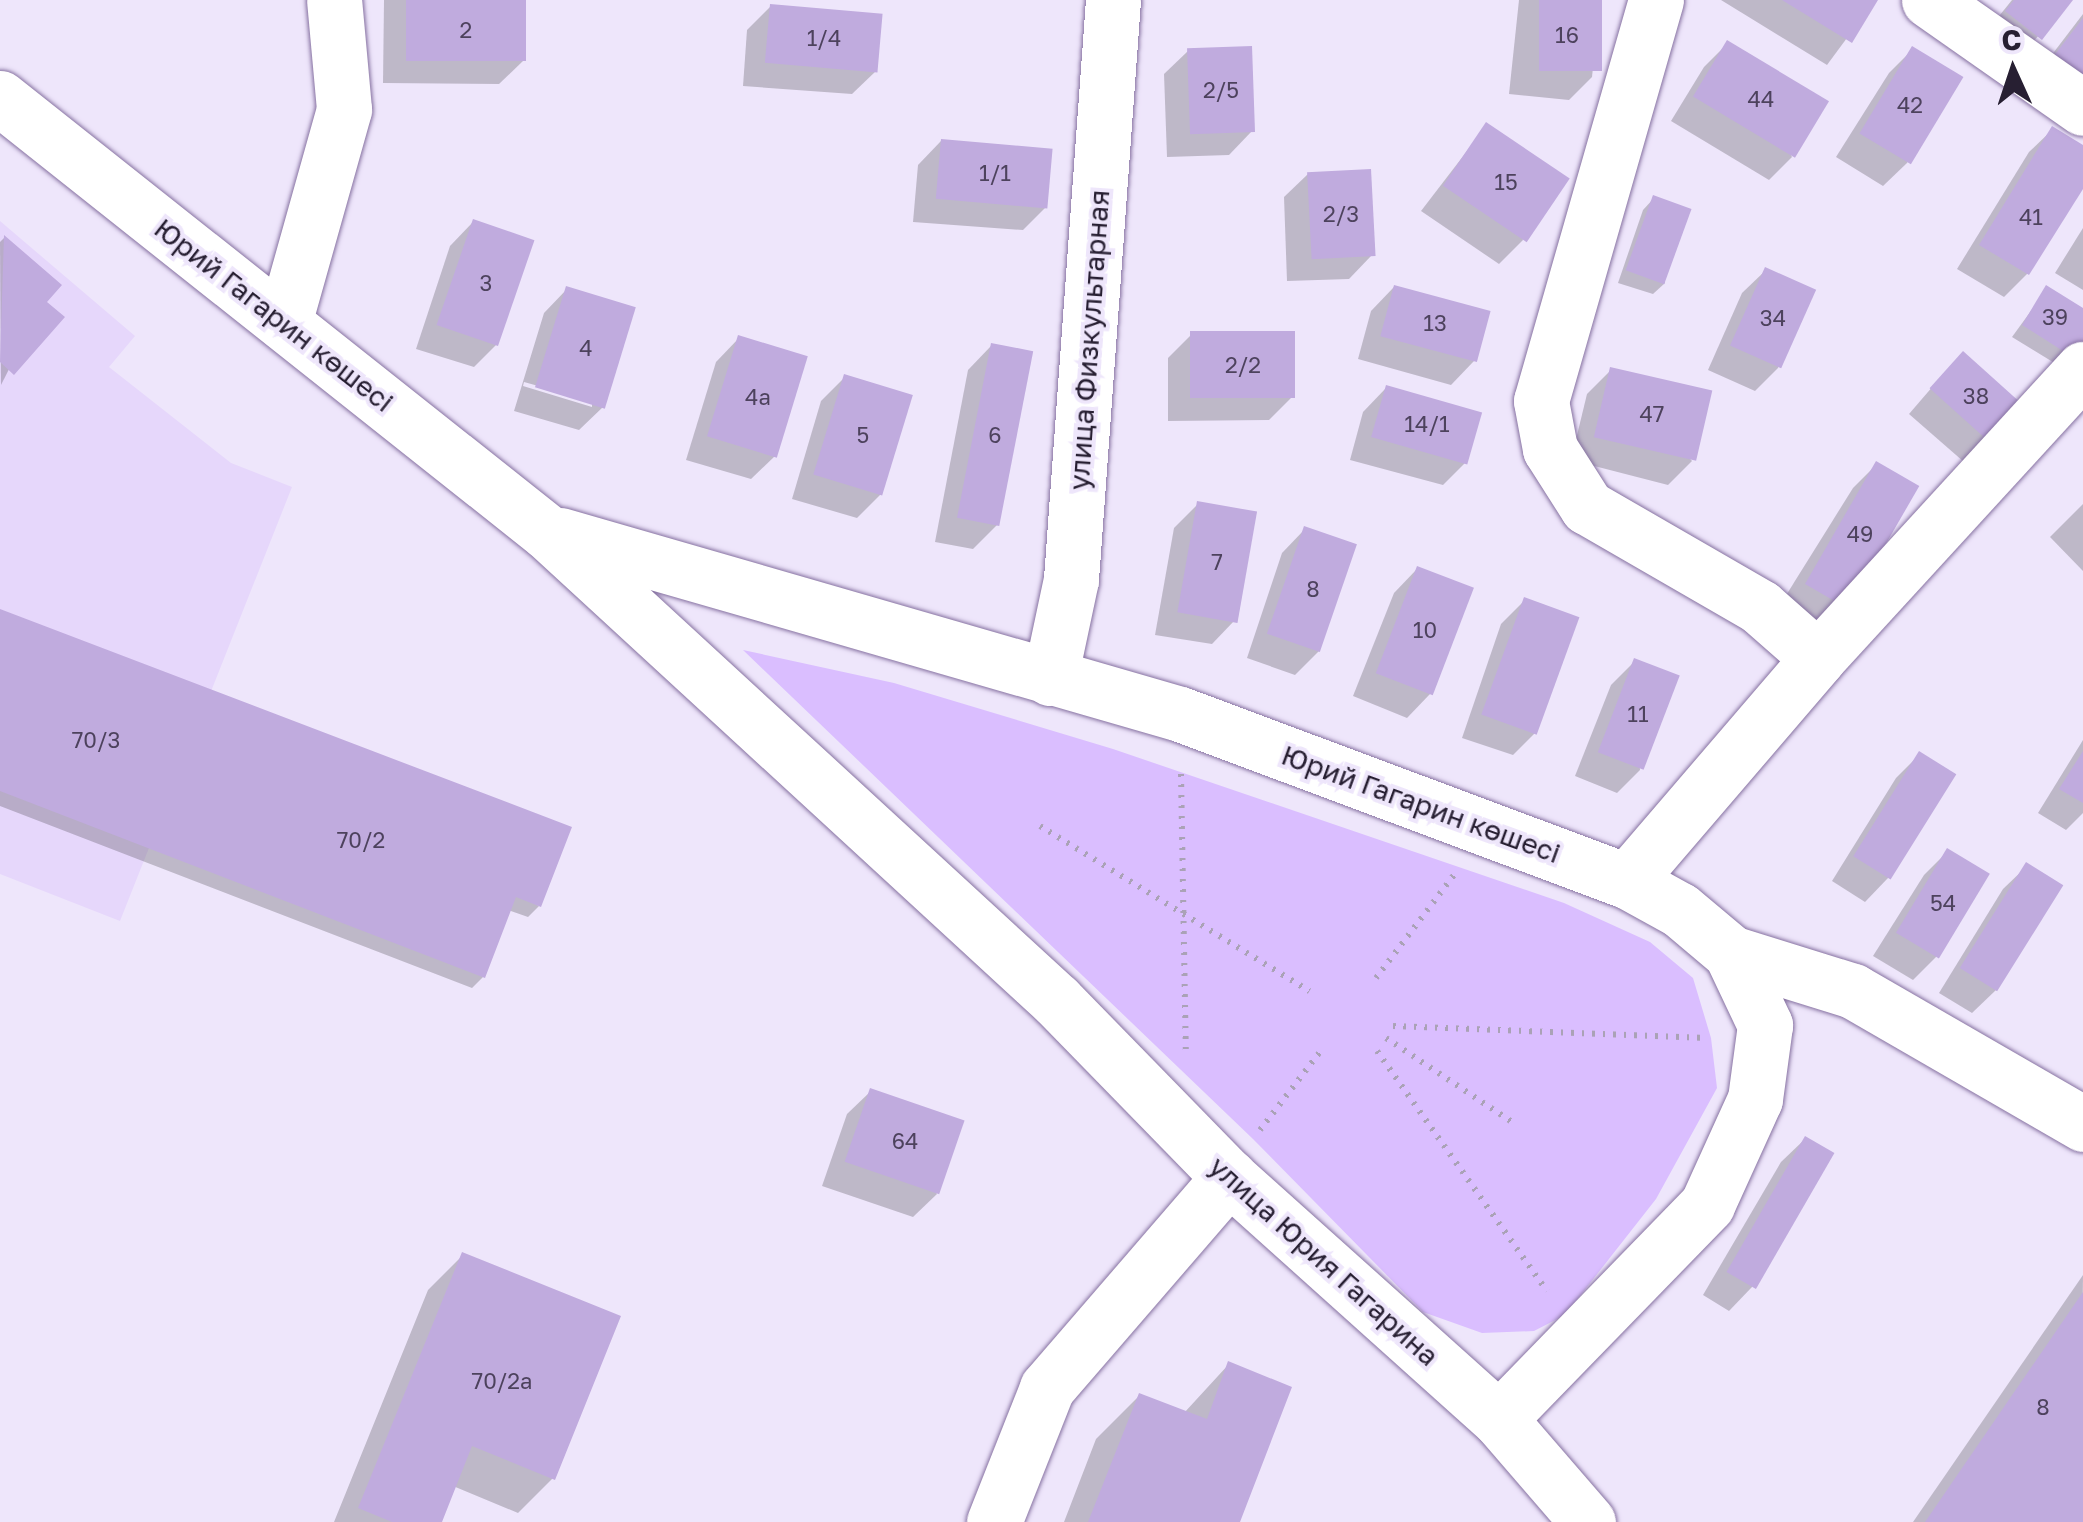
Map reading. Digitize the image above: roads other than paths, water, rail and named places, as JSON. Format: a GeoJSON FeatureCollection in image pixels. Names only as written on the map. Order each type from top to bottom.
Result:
{"type":"FeatureCollection","features":[{"type":"Feature","properties":{"kind":"street"},"geometry":{"type":"LineString","coordinates":[[284,323],[344,109],[334,0]]}},
{"type":"Feature","properties":{"kind":"street","name":"улица Физкультарная"},"geometry":{"type":"LineString","coordinates":[[1050,678],[1071,579],[1114,0]]}},
{"type":"Feature","properties":{"kind":"street"},"geometry":{"type":"LineString","coordinates":[[1656,0],[1541,401],[1550,449],[1587,507],[1760,607],[1818,658]]}},
{"type":"Feature","properties":{"kind":"street"},"geometry":{"type":"LineString","coordinates":[[1928,0],[2083,108]]}},
{"type":"Feature","properties":{"kind":"street","name":"Юрий Гагарин көшесі"},"geometry":{"type":"LineString","coordinates":[[0,98],[548,532],[1058,1001]]}},
{"type":"Feature","properties":{"kind":"street"},"geometry":{"type":"LineString","coordinates":[[1628,880],[1818,658],[2083,368]]}},
{"type":"Feature","properties":{"kind":"street","name":"Юрий Гагарин көшесі"},"geometry":{"type":"LineString","coordinates":[[548,532],[1180,714],[1628,880],[1680,910],[1731,954],[1764,1026],[1754,1099],[1707,1206],[1500,1419]]}},
{"type":"Feature","properties":{"kind":"street"},"geometry":{"type":"LineString","coordinates":[[1731,954],[1853,991],[2083,1124]]}},
{"type":"Feature","properties":{"kind":"street","name":"улица Юрия Гагарина"},"geometry":{"type":"LineString","coordinates":[[1058,1001],[1188,1138],[1241,1158],[1500,1419],[1588,1522]]}},
{"type":"Feature","properties":{"kind":"street"},"geometry":{"type":"LineString","coordinates":[[994,1522],[1047,1388],[1241,1158]]}}]}
